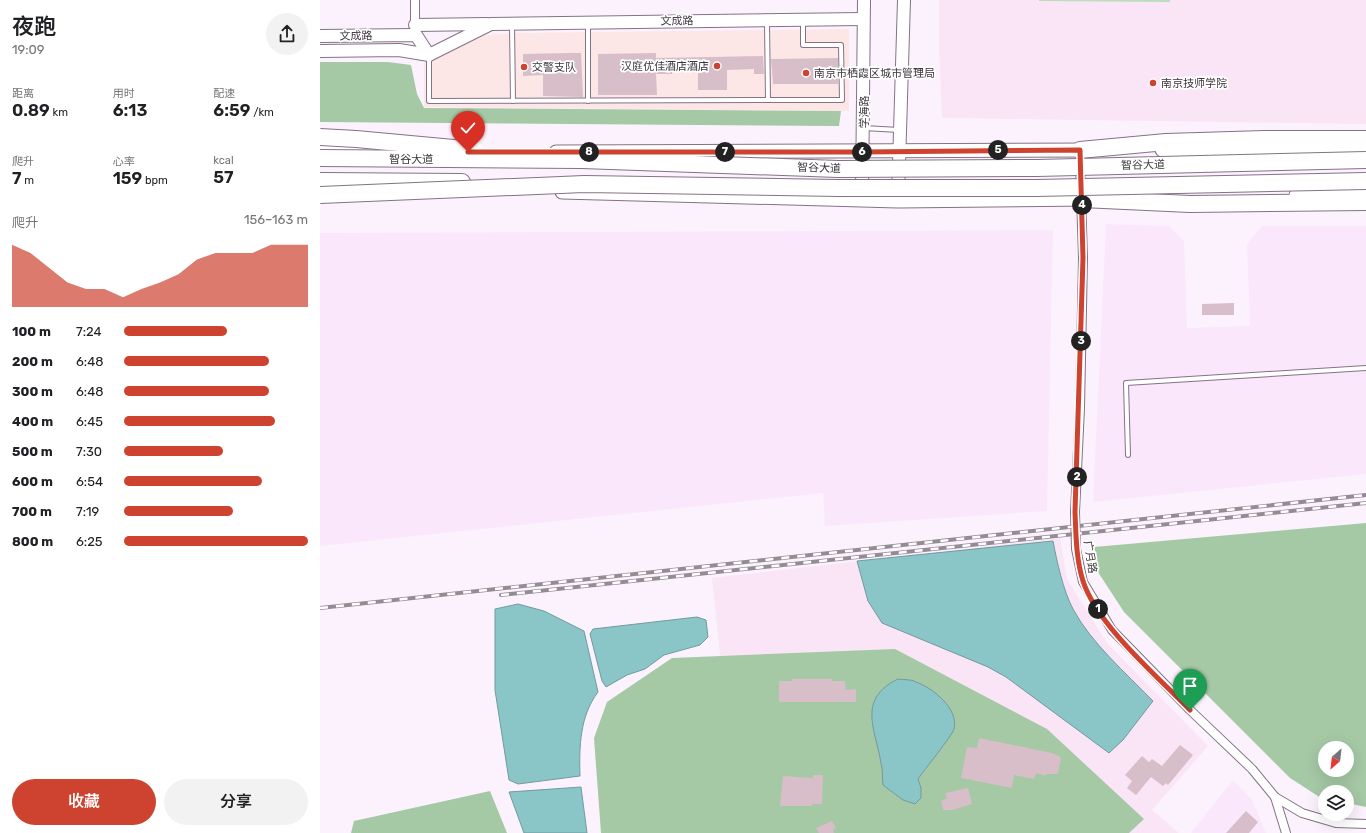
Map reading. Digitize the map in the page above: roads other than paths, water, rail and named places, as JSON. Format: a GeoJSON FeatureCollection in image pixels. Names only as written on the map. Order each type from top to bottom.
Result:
{"type":"FeatureCollection","features":[{"type":"Feature","properties":{"kind":"highway"},"geometry":{"type":"LineString","coordinates":[[320,137],[582,160]]}},
{"type":"Feature","properties":{"kind":"highway"},"geometry":{"type":"LineString","coordinates":[[1080,150],[1166,142],[1264,139],[1366,139]]}},
{"type":"Feature","properties":{"kind":"highway","name":"智谷大道"},"geometry":{"type":"LineString","coordinates":[[320,158],[582,160],[846,169],[1037,168],[1366,160]]}},
{"type":"Feature","properties":{"kind":"highway","name":"智谷大道"},"geometry":{"type":"LineString","coordinates":[[320,181],[839,188],[1036,188],[1366,181]]}},
{"type":"Feature","properties":{"kind":"highway"},"geometry":{"type":"LineString","coordinates":[[320,195],[584,184]]}},
{"type":"Feature","properties":{"kind":"highway"},"geometry":{"type":"LineString","coordinates":[[1082,199],[1190,204],[1366,202]]}},
{"type":"Feature","properties":{"kind":"main road","name":"智谷大道"},"geometry":{"type":"LineString","coordinates":[[320,149],[468,152],[863,152],[1366,149]]}},
{"type":"Feature","properties":{"kind":"main road"},"geometry":{"type":"LineString","coordinates":[[320,188],[446,188],[898,201],[1366,193]]}},
{"type":"Feature","properties":{"kind":"street"},"geometry":{"type":"LineString","coordinates":[[415,0],[415,30],[429,55]]}},
{"type":"Feature","properties":{"kind":"street","name":"学海路"},"geometry":{"type":"LineString","coordinates":[[862,200],[864,128],[864,0]]}},
{"type":"Feature","properties":{"kind":"street"},"geometry":{"type":"LineString","coordinates":[[898,201],[904,0]]}},
{"type":"Feature","properties":{"kind":"street","name":"文成路"},"geometry":{"type":"LineString","coordinates":[[320,36],[512,23],[863,19]]}},
{"type":"Feature","properties":{"kind":"street","name":"文成路"},"geometry":{"type":"LineString","coordinates":[[320,50],[399,50],[429,55],[491,24]]}},
{"type":"Feature","properties":{"kind":"street","name":"广月路"},"geometry":{"type":"LineString","coordinates":[[1080,150],[1083,258],[1075,512],[1076,549],[1083,582],[1112,630],[1190,710],[1252,769],[1275,797],[1302,813],[1336,823],[1366,824]]}},
{"type":"Feature","properties":{"kind":"street"},"geometry":{"type":"LineString","coordinates":[[1275,797],[1286,833]]}},
{"type":"Feature","properties":{"kind":"lane"},"geometry":{"type":"LineString","coordinates":[[767,20],[768,100]]}},
{"type":"Feature","properties":{"kind":"lane"},"geometry":{"type":"LineString","coordinates":[[429,55],[429,101],[842,100],[841,45],[803,45],[803,20]]}},
{"type":"Feature","properties":{"kind":"lane"},"geometry":{"type":"LineString","coordinates":[[588,22],[588,101]]}},
{"type":"Feature","properties":{"kind":"lane"},"geometry":{"type":"LineString","coordinates":[[512,23],[514,101]]}},
{"type":"Feature","properties":{"kind":"lane"},"geometry":{"type":"LineString","coordinates":[[864,128],[900,130]]}},
{"type":"Feature","properties":{"kind":"lane"},"geometry":{"type":"LineString","coordinates":[[1128,455],[1126,383],[1366,368]]}},
{"type":"Feature","properties":{"kind":"water"},"geometry":{"type":"Polygon","coordinates":[[[1053,541],[1063,585],[1073,609],[1081,622],[1099,646],[1153,701],[1123,740],[1109,753],[1006,677],[988,667],[882,623],[868,601],[857,561],[1053,541]]]}},
{"type":"Feature","properties":{"kind":"water"},"geometry":{"type":"Polygon","coordinates":[[[518,604],[544,611],[584,631],[598,692],[587,711],[584,721],[580,754],[580,776],[518,784],[509,780],[495,690],[495,609],[518,604]]]}},
{"type":"Feature","properties":{"kind":"water"},"geometry":{"type":"Polygon","coordinates":[[[697,617],[706,620],[708,637],[700,645],[664,655],[645,669],[627,675],[606,687],[602,681],[590,634],[593,629],[697,617]]]}},
{"type":"Feature","properties":{"kind":"water"},"geometry":{"type":"Polygon","coordinates":[[[898,679],[914,681],[937,694],[949,707],[953,714],[954,721],[954,729],[952,733],[918,779],[921,788],[921,798],[915,804],[903,800],[883,785],[882,766],[873,726],[873,705],[877,696],[885,687],[898,679]]]}},
{"type":"Feature","properties":{"kind":"water"},"geometry":{"type":"Polygon","coordinates":[[[581,787],[587,833],[524,833],[509,792],[581,787]]]}},
{"type":"Feature","properties":{"kind":"railway"},"geometry":{"type":"LineString","coordinates":[[320,608],[1366,495]]}},
{"type":"Feature","properties":{"kind":"railway"},"geometry":{"type":"LineString","coordinates":[[501,595],[1366,503]]}},
{"type":"Feature","properties":{"kind":"place","name":"汉庭优佳酒店酒店"},"geometry":{"type":"Point","coordinates":[717,66]}},
{"type":"Feature","properties":{"kind":"place","name":"交警支队"},"geometry":{"type":"Point","coordinates":[524,67]}},
{"type":"Feature","properties":{"kind":"place","name":"南京市栖霞区城市管理局"},"geometry":{"type":"Point","coordinates":[806,73]}},
{"type":"Feature","properties":{"kind":"place","name":"南京技师学院"},"geometry":{"type":"Point","coordinates":[1153,83]}}]}
